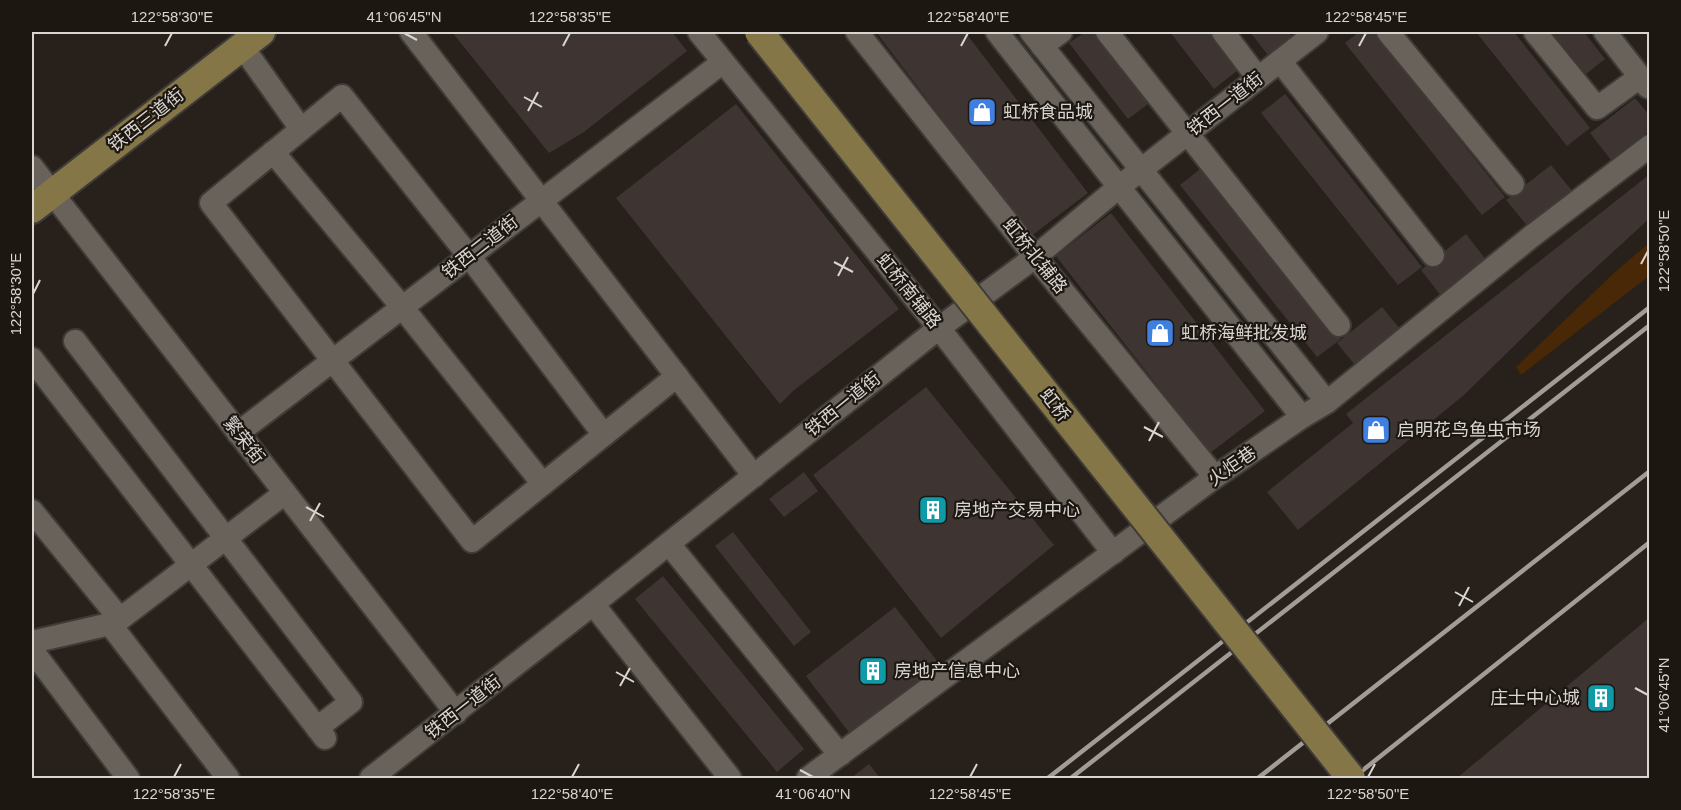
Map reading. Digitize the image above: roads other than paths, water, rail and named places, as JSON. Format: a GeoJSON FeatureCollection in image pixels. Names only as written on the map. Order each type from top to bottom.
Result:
{"type":"FeatureCollection","features":[{"type":"Feature","properties":{"kind":"main road","name":"虹桥"},"geometry":{"type":"LineString","coordinates":[[759,32],[1351,778]]}},
{"type":"Feature","properties":{"kind":"main road","name":"铁西三道街"},"geometry":{"type":"LineString","coordinates":[[42,201],[251,39]]}},
{"type":"Feature","properties":{"kind":"street"},"geometry":{"type":"LineString","coordinates":[[411,32],[754,476]]}},
{"type":"Feature","properties":{"kind":"street","name":"虹桥南辅路"},"geometry":{"type":"LineString","coordinates":[[699,32],[939,328],[1113,553]]}},
{"type":"Feature","properties":{"kind":"street","name":"虹桥北辅路"},"geometry":{"type":"LineString","coordinates":[[857,32],[1215,477]]}},
{"type":"Feature","properties":{"kind":"street"},"geometry":{"type":"LineString","coordinates":[[997,32],[1302,417]]}},
{"type":"Feature","properties":{"kind":"street"},"geometry":{"type":"LineString","coordinates":[[1061,32],[1036,39],[1327,402]]}},
{"type":"Feature","properties":{"kind":"street"},"geometry":{"type":"LineString","coordinates":[[1107,32],[1339,325]]}},
{"type":"Feature","properties":{"kind":"street"},"geometry":{"type":"LineString","coordinates":[[1223,32],[1258,78]]}},
{"type":"Feature","properties":{"kind":"street"},"geometry":{"type":"LineString","coordinates":[[1389,32],[1513,184]]}},
{"type":"Feature","properties":{"kind":"street"},"geometry":{"type":"LineString","coordinates":[[1535,32],[1597,108],[1645,83],[1605,32]]}},
{"type":"Feature","properties":{"kind":"street","name":"铁西一道街"},"geometry":{"type":"LineString","coordinates":[[371,778],[456,713],[939,328],[1035,256],[1280,61],[1311,33]]}},
{"type":"Feature","properties":{"kind":"street"},"geometry":{"type":"LineString","coordinates":[[251,39],[301,129]]}},
{"type":"Feature","properties":{"kind":"street"},"geometry":{"type":"LineString","coordinates":[[1280,61],[1433,255]]}},
{"type":"Feature","properties":{"kind":"street","name":"铁西二道街"},"geometry":{"type":"LineString","coordinates":[[238,433],[723,62]]}},
{"type":"Feature","properties":{"kind":"street"},"geometry":{"type":"LineString","coordinates":[[604,435],[469,256],[342,96],[211,203],[472,542],[677,376]]}},
{"type":"Feature","properties":{"kind":"street","name":"火炬巷"},"geometry":{"type":"LineString","coordinates":[[808,778],[1215,477],[1327,402],[1532,236],[1650,146]]}},
{"type":"Feature","properties":{"kind":"street"},"geometry":{"type":"LineString","coordinates":[[273,152],[402,307],[543,484]]}},
{"type":"Feature","properties":{"kind":"street","name":"繁荣街"},"geometry":{"type":"LineString","coordinates":[[32,167],[42,201],[238,433],[456,713]]}},
{"type":"Feature","properties":{"kind":"street"},"geometry":{"type":"LineString","coordinates":[[32,359],[321,733],[351,702],[75,341]]}},
{"type":"Feature","properties":{"kind":"street"},"geometry":{"type":"LineString","coordinates":[[32,642],[115,622],[285,493]]}},
{"type":"Feature","properties":{"kind":"street"},"geometry":{"type":"LineString","coordinates":[[32,514],[115,622],[228,778]]}},
{"type":"Feature","properties":{"kind":"street"},"geometry":{"type":"LineString","coordinates":[[669,544],[840,755]]}},
{"type":"Feature","properties":{"kind":"street"},"geometry":{"type":"LineString","coordinates":[[593,604],[730,778]]}},
{"type":"Feature","properties":{"kind":"street"},"geometry":{"type":"LineString","coordinates":[[32,650],[128,778]]}},
{"type":"Feature","properties":{"kind":"railway"},"geometry":{"type":"LineString","coordinates":[[1048,778],[1650,307]]}},
{"type":"Feature","properties":{"kind":"railway"},"geometry":{"type":"LineString","coordinates":[[1071,778],[1650,325]]}},
{"type":"Feature","properties":{"kind":"railway"},"geometry":{"type":"LineString","coordinates":[[1258,778],[1650,471]]}},
{"type":"Feature","properties":{"kind":"railway"},"geometry":{"type":"LineString","coordinates":[[1353,778],[1650,542]]}},
{"type":"Feature","properties":{"kind":"place","name":"虹桥食品城"},"geometry":{"type":"Point","coordinates":[982,112]}},
{"type":"Feature","properties":{"kind":"place","name":"虹桥海鲜批发城"},"geometry":{"type":"Point","coordinates":[1160,333]}},
{"type":"Feature","properties":{"kind":"place","name":"启明花鸟鱼虫市场"},"geometry":{"type":"Point","coordinates":[1376,430]}},
{"type":"Feature","properties":{"kind":"place","name":"房地产交易中心"},"geometry":{"type":"Point","coordinates":[933,510]}},
{"type":"Feature","properties":{"kind":"place","name":"房地产信息中心"},"geometry":{"type":"Point","coordinates":[873,671]}},
{"type":"Feature","properties":{"kind":"place","name":"庄士中心城"},"geometry":{"type":"Point","coordinates":[1601,698]}}]}
